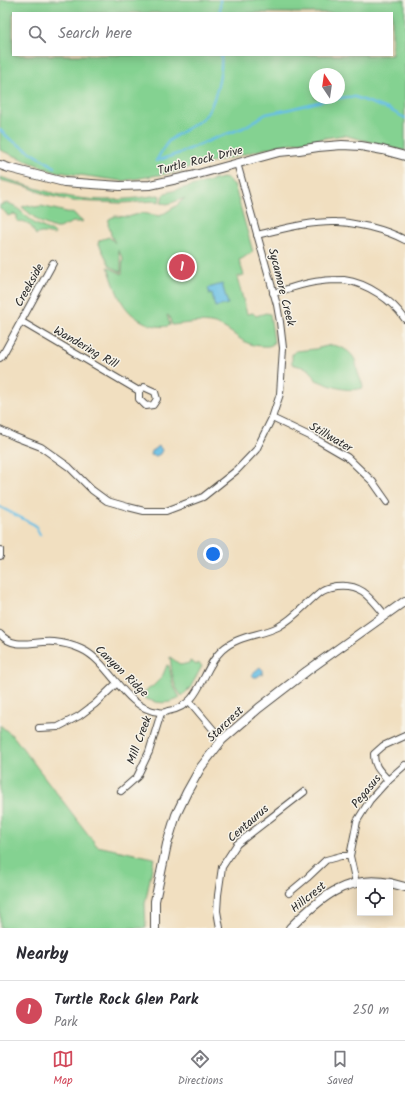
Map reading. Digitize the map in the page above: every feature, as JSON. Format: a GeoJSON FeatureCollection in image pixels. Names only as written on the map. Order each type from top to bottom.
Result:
{"type":"FeatureCollection","features":[{"type":"Feature","properties":{"kind":"street","name":"Turtle Rock Drive"},"geometry":{"type":"LineString","coordinates":[[0,165],[64,182],[120,186],[150,185],[191,176],[279,152],[318,147],[342,145],[361,146],[405,156]]}},
{"type":"Feature","properties":{"kind":"street","name":"Sycamore Creek"},"geometry":{"type":"LineString","coordinates":[[0,430],[41,447],[69,467],[92,490],[108,501],[128,508],[144,511],[166,511],[203,497],[237,470],[256,450],[272,418],[280,394],[283,348],[280,322],[274,293],[237,163]]}},
{"type":"Feature","properties":{"kind":"street"},"geometry":{"type":"LineString","coordinates":[[257,235],[317,222],[337,222],[361,225],[380,230],[405,240]]}},
{"type":"Feature","properties":{"kind":"street","name":"Creekside"},"geometry":{"type":"LineString","coordinates":[[0,358],[54,264]]}},
{"type":"Feature","properties":{"kind":"street"},"geometry":{"type":"LineString","coordinates":[[274,293],[321,281],[344,280],[378,293],[394,306],[405,319]]}},
{"type":"Feature","properties":{"kind":"street","name":"Wandering Rill"},"geometry":{"type":"LineString","coordinates":[[22,322],[139,390]]}},
{"type":"Feature","properties":{"kind":"street","name":"Stillwater"},"geometry":{"type":"LineString","coordinates":[[272,418],[316,439],[347,457],[373,482],[387,502]]}},
{"type":"Feature","properties":{"kind":"street"},"geometry":{"type":"LineString","coordinates":[[0,550],[0,556]]}},
{"type":"Feature","properties":{"kind":"street"},"geometry":{"type":"LineString","coordinates":[[161,712],[174,710],[190,702],[214,660],[222,650],[238,639],[270,631],[281,625],[300,611],[321,591],[331,587],[345,585],[359,589],[370,597],[385,615]]}},
{"type":"Feature","properties":{"kind":"street","name":"Starcrest"},"geometry":{"type":"LineString","coordinates":[[155,928],[155,901],[167,844],[176,815],[201,767],[222,740],[258,708],[405,601]]}},
{"type":"Feature","properties":{"kind":"street","name":"Canyon Ridge"},"geometry":{"type":"LineString","coordinates":[[0,634],[8,641],[18,644],[55,642],[68,644],[82,650],[94,657],[136,702],[145,708],[161,712]]}},
{"type":"Feature","properties":{"kind":"street"},"geometry":{"type":"LineString","coordinates":[[39,728],[58,727],[79,716],[95,704],[117,683]]}},
{"type":"Feature","properties":{"kind":"street"},"geometry":{"type":"LineString","coordinates":[[190,702],[222,740]]}},
{"type":"Feature","properties":{"kind":"street","name":"Mill Creek"},"geometry":{"type":"LineString","coordinates":[[121,791],[137,777],[149,752],[161,712]]}},
{"type":"Feature","properties":{"kind":"street"},"geometry":{"type":"LineString","coordinates":[[388,780],[374,763],[374,754],[383,746],[405,736]]}},
{"type":"Feature","properties":{"kind":"street","name":"Pegasus"},"geometry":{"type":"LineString","coordinates":[[356,883],[350,856],[357,821],[370,800],[388,780],[405,765]]}},
{"type":"Feature","properties":{"kind":"street","name":"Centaurus"},"geometry":{"type":"LineString","coordinates":[[220,928],[217,911],[222,867],[237,844],[304,792]]}},
{"type":"Feature","properties":{"kind":"street"},"geometry":{"type":"LineString","coordinates":[[289,893],[326,860],[341,856],[350,856]]}},
{"type":"Feature","properties":{"kind":"street","name":"Hillcrest"},"geometry":{"type":"LineString","coordinates":[[290,928],[304,913],[328,894],[342,887],[356,883]]}},
{"type":"Feature","properties":{"kind":"street","name":"Hillcrest"},"geometry":{"type":"LineString","coordinates":[[393,884],[405,887]]}},
{"type":"Feature","properties":{"kind":"green space"},"geometry":{"type":"Polygon","coordinates":[[[0,0],[405,0],[405,151],[344,135],[280,145],[171,173],[122,181],[52,171],[0,150],[0,0]]]}},
{"type":"Feature","properties":{"kind":"green space"},"geometry":{"type":"Polygon","coordinates":[[[0,177],[53,193],[82,199],[114,200],[160,196],[159,202],[121,203],[73,201],[46,195],[28,187],[0,180],[0,177]]]}},
{"type":"Feature","properties":{"kind":"green space"},"geometry":{"type":"Polygon","coordinates":[[[222,178],[228,179],[232,184],[234,184],[253,252],[239,260],[244,275],[237,277],[247,314],[253,313],[256,316],[266,313],[270,314],[274,342],[270,346],[261,346],[248,343],[221,326],[210,323],[199,322],[172,325],[169,316],[167,315],[170,325],[168,326],[151,325],[141,321],[127,309],[122,302],[114,286],[108,267],[122,274],[123,258],[118,250],[121,262],[121,272],[110,266],[98,242],[109,237],[115,243],[108,225],[109,219],[115,216],[128,217],[142,213],[160,216],[176,206],[185,198],[168,204],[161,203],[165,193],[222,178]]]}},
{"type":"Feature","properties":{"kind":"green space"},"geometry":{"type":"Polygon","coordinates":[[[8,203],[15,206],[34,223],[55,233],[54,235],[42,233],[36,235],[32,227],[28,224],[17,221],[17,215],[13,214],[8,216],[0,209],[0,205],[8,203]]]}},
{"type":"Feature","properties":{"kind":"green space"},"geometry":{"type":"Polygon","coordinates":[[[28,205],[35,207],[41,206],[75,214],[83,221],[73,222],[59,228],[55,228],[40,222],[22,207],[28,205]]]}},
{"type":"Feature","properties":{"kind":"green space"},"geometry":{"type":"Polygon","coordinates":[[[331,345],[338,346],[351,354],[356,362],[363,388],[351,390],[333,386],[316,380],[307,368],[292,364],[292,354],[296,351],[315,349],[331,345]]]}},
{"type":"Feature","properties":{"kind":"green space"},"geometry":{"type":"Polygon","coordinates":[[[170,657],[181,665],[189,663],[190,661],[197,665],[198,663],[202,666],[190,688],[182,696],[174,683],[170,657]]]}},
{"type":"Feature","properties":{"kind":"green space"},"geometry":{"type":"Polygon","coordinates":[[[167,665],[169,666],[173,685],[180,698],[164,703],[154,702],[139,695],[152,687],[162,677],[167,665]]]}},
{"type":"Feature","properties":{"kind":"green space"},"geometry":{"type":"Polygon","coordinates":[[[0,725],[14,737],[97,846],[154,858],[145,904],[146,928],[0,928],[0,725]]]}},
{"type":"Feature","properties":{"kind":"water"},"geometry":{"type":"Polygon","coordinates":[[[222,284],[228,304],[215,307],[212,294],[210,295],[208,288],[222,284]]]}},
{"type":"Feature","properties":{"kind":"water"},"geometry":{"type":"Polygon","coordinates":[[[159,446],[162,450],[160,454],[156,456],[150,455],[151,451],[159,446]]]}},
{"type":"Feature","properties":{"kind":"water"},"geometry":{"type":"Polygon","coordinates":[[[260,667],[263,670],[263,673],[257,677],[254,677],[252,675],[253,673],[260,667]]]}},
{"type":"Feature","properties":{"kind":"waterway"},"geometry":{"type":"LineString","coordinates":[[220,0],[220,12]]}},
{"type":"Feature","properties":{"kind":"waterway"},"geometry":{"type":"LineString","coordinates":[[156,161],[171,139],[200,120],[208,112],[215,97],[221,69],[221,56]]}},
{"type":"Feature","properties":{"kind":"waterway"},"geometry":{"type":"LineString","coordinates":[[156,161],[243,128],[266,114],[326,100],[355,97],[390,110],[405,118]]}},
{"type":"Feature","properties":{"kind":"waterway"},"geometry":{"type":"LineString","coordinates":[[0,130],[11,140],[55,167]]}},
{"type":"Feature","properties":{"kind":"waterway"},"geometry":{"type":"LineString","coordinates":[[0,507],[35,525],[40,535]]}},
{"type":"Feature","properties":{"kind":"place","name":"Turtle Rock Glen Park"},"geometry":{"type":"Point","coordinates":[182,267]}}]}
